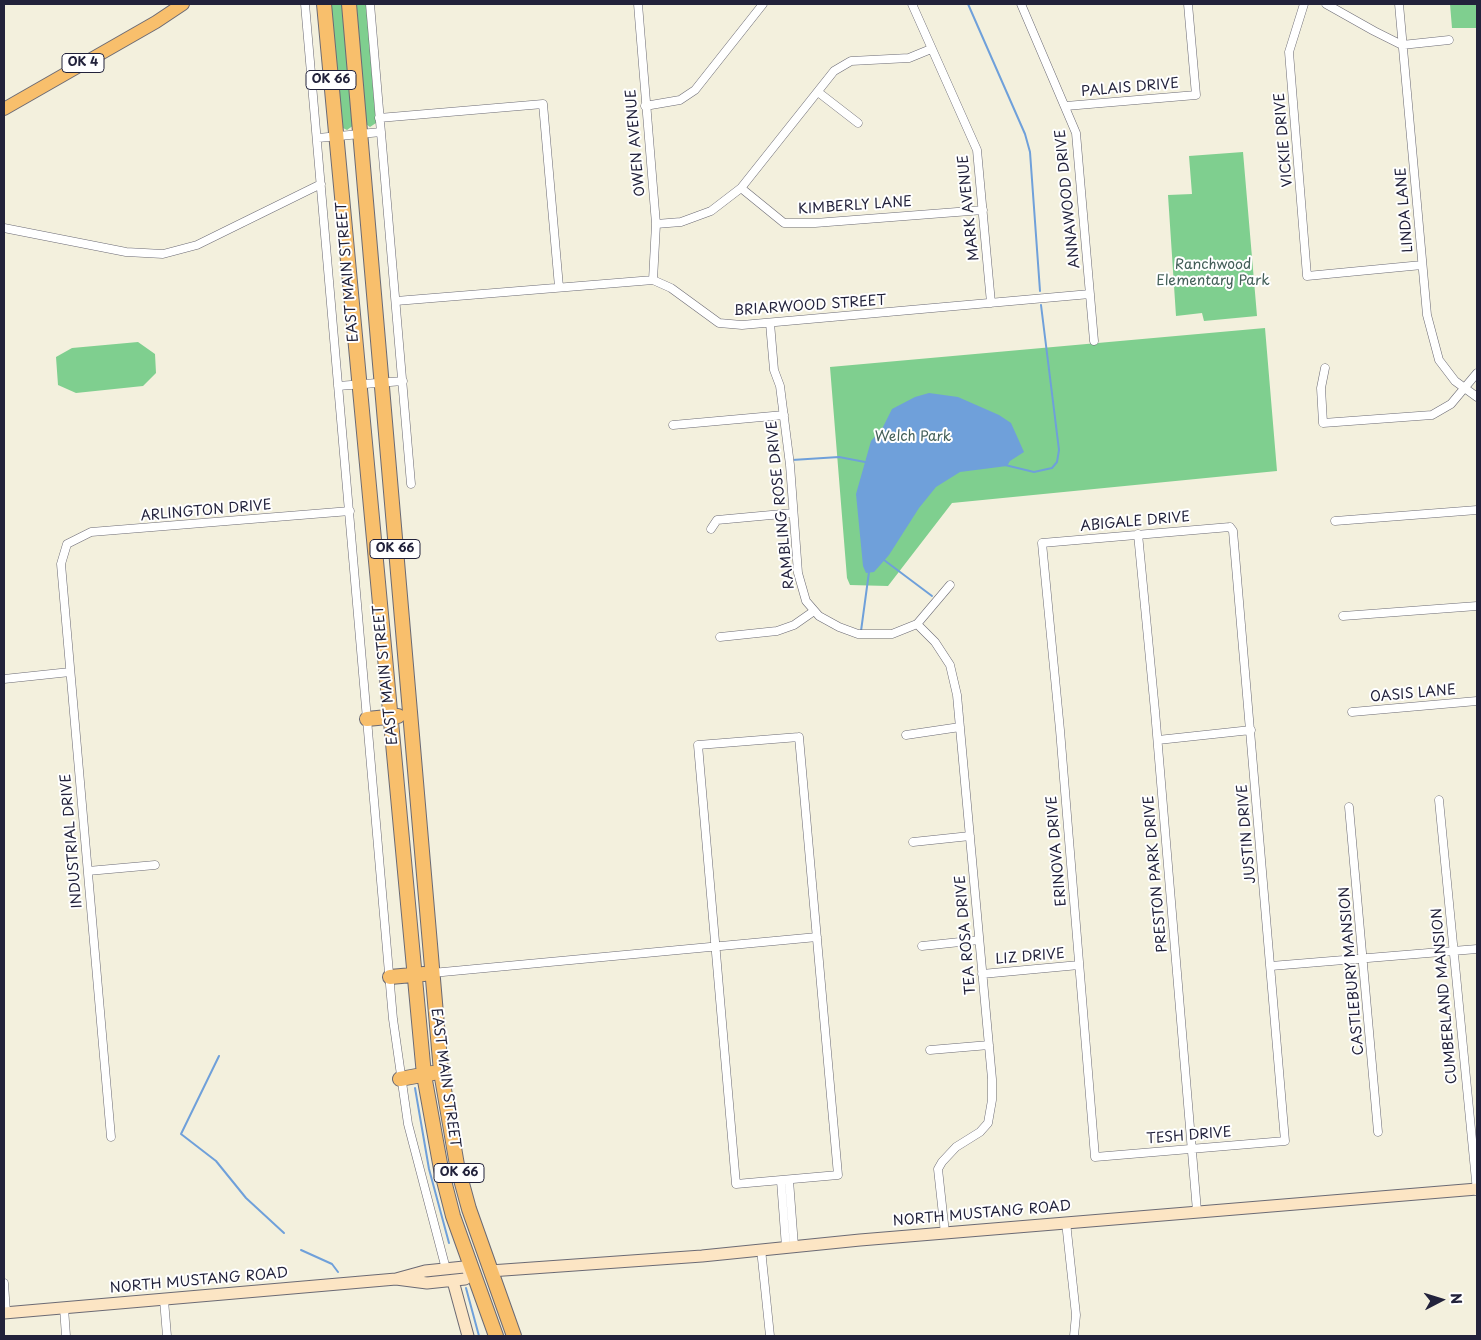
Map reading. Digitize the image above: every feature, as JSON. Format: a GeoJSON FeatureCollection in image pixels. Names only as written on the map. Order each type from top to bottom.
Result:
{"type":"FeatureCollection","features":[{"type":"Feature","properties":{"kind":"highway","name":"EAST MAIN STREET"},"geometry":{"type":"LineString","coordinates":[[324,4],[424,1075],[441,1169],[453,1216],[496,1336]]}},
{"type":"Feature","properties":{"kind":"highway","name":"EAST MAIN STREET"},"geometry":{"type":"LineString","coordinates":[[349,4],[441,1072],[457,1164],[468,1209],[514,1336]]}},
{"type":"Feature","properties":{"kind":"highway"},"geometry":{"type":"LineString","coordinates":[[367,719],[409,715]]}},
{"type":"Feature","properties":{"kind":"highway"},"geometry":{"type":"LineString","coordinates":[[390,977],[432,973]]}},
{"type":"Feature","properties":{"kind":"highway"},"geometry":{"type":"LineString","coordinates":[[400,1079],[441,1072]]}},
{"type":"Feature","properties":{"kind":"highway"},"geometry":{"type":"LineString","coordinates":[[473,1273],[490,1271]]}},
{"type":"Feature","properties":{"kind":"main road","name":"OK 4"},"geometry":{"type":"LineString","coordinates":[[4,109],[183,4]]}},
{"type":"Feature","properties":{"kind":"main road","name":"OK 4"},"geometry":{"type":"LineString","coordinates":[[162,18],[192,4]]}},
{"type":"Feature","properties":{"kind":"street","name":"EAST MAIN STREET"},"geometry":{"type":"LineString","coordinates":[[305,4],[400,1079],[408,1124],[446,1269]]}},
{"type":"Feature","properties":{"kind":"street"},"geometry":{"type":"LineString","coordinates":[[370,4],[411,484]]}},
{"type":"Feature","properties":{"kind":"street","name":"OWEN AVENUE"},"geometry":{"type":"LineString","coordinates":[[638,4],[656,224],[652,280]]}},
{"type":"Feature","properties":{"kind":"street"},"geometry":{"type":"LineString","coordinates":[[645,106],[680,100],[695,90],[763,4]]}},
{"type":"Feature","properties":{"kind":"street","name":"MARK AVENUE"},"geometry":{"type":"LineString","coordinates":[[912,4],[977,150],[984,210],[991,303]]}},
{"type":"Feature","properties":{"kind":"street","name":"ANNAWOOD DRIVE"},"geometry":{"type":"LineString","coordinates":[[1021,4],[1074,127],[1078,146],[1094,341]]}},
{"type":"Feature","properties":{"kind":"street","name":"PALAIS DRIVE"},"geometry":{"type":"LineString","coordinates":[[1066,106],[1196,95],[1188,4]]}},
{"type":"Feature","properties":{"kind":"street","name":"VICKIE DRIVE"},"geometry":{"type":"LineString","coordinates":[[1304,4],[1289,52],[1307,276],[1422,265]]}},
{"type":"Feature","properties":{"kind":"street"},"geometry":{"type":"LineString","coordinates":[[1326,4],[1402,45],[1450,40]]}},
{"type":"Feature","properties":{"kind":"street","name":"LINDA LANE"},"geometry":{"type":"LineString","coordinates":[[1399,4],[1427,315],[1439,360],[1455,381],[1477,396]]}},
{"type":"Feature","properties":{"kind":"street"},"geometry":{"type":"LineString","coordinates":[[656,224],[681,222],[710,211],[740,188],[834,71],[851,61],[909,58],[931,49]]}},
{"type":"Feature","properties":{"kind":"street"},"geometry":{"type":"LineString","coordinates":[[818,92],[858,123]]}},
{"type":"Feature","properties":{"kind":"street"},"geometry":{"type":"LineString","coordinates":[[379,118],[543,104],[559,287]]}},
{"type":"Feature","properties":{"kind":"street"},"geometry":{"type":"LineString","coordinates":[[318,138],[381,132]]}},
{"type":"Feature","properties":{"kind":"street"},"geometry":{"type":"LineString","coordinates":[[4,228],[126,252],[163,254],[197,245],[321,184]]}},
{"type":"Feature","properties":{"kind":"street","name":"KIMBERLY LANE"},"geometry":{"type":"LineString","coordinates":[[740,188],[784,223],[815,223],[984,210]]}},
{"type":"Feature","properties":{"kind":"street","name":"BRIARWOOD STREET"},"geometry":{"type":"LineString","coordinates":[[396,301],[652,280],[671,288],[719,323],[742,325],[1090,294]]}},
{"type":"Feature","properties":{"kind":"street","name":"RAMBLING ROSE DRIVE"},"geometry":{"type":"LineString","coordinates":[[770,323],[774,370],[780,386],[784,415],[801,589],[806,601],[819,616],[839,627],[858,634],[892,634],[917,624],[950,585]]}},
{"type":"Feature","properties":{"kind":"street"},"geometry":{"type":"LineString","coordinates":[[1325,368],[1321,388],[1323,423],[1432,415],[1451,404],[1477,373]]}},
{"type":"Feature","properties":{"kind":"street"},"geometry":{"type":"LineString","coordinates":[[338,386],[403,381]]}},
{"type":"Feature","properties":{"kind":"street"},"geometry":{"type":"LineString","coordinates":[[674,425],[784,415]]}},
{"type":"Feature","properties":{"kind":"street"},"geometry":{"type":"LineString","coordinates":[[1335,520],[1477,510]]}},
{"type":"Feature","properties":{"kind":"street","name":"ARLINGTON DRIVE"},"geometry":{"type":"LineString","coordinates":[[67,544],[91,532],[350,511]]}},
{"type":"Feature","properties":{"kind":"street"},"geometry":{"type":"LineString","coordinates":[[711,529],[717,520],[793,513]]}},
{"type":"Feature","properties":{"kind":"street","name":"ABIGALE DRIVE"},"geometry":{"type":"LineString","coordinates":[[1042,543],[1230,526]]}},
{"type":"Feature","properties":{"kind":"street","name":"JUSTIN DRIVE"},"geometry":{"type":"LineString","coordinates":[[1230,526],[1234,531],[1285,1141]]}},
{"type":"Feature","properties":{"kind":"street","name":"PRESTON PARK DRIVE"},"geometry":{"type":"LineString","coordinates":[[1138,534],[1158,740],[1197,1211]]}},
{"type":"Feature","properties":{"kind":"street","name":"ERINOVA DRIVE"},"geometry":{"type":"LineString","coordinates":[[1042,543],[1095,1157]]}},
{"type":"Feature","properties":{"kind":"street","name":"INDUSTRIAL DRIVE"},"geometry":{"type":"LineString","coordinates":[[67,544],[61,564],[111,1137]]}},
{"type":"Feature","properties":{"kind":"street"},"geometry":{"type":"LineString","coordinates":[[1343,616],[1477,606]]}},
{"type":"Feature","properties":{"kind":"street"},"geometry":{"type":"LineString","coordinates":[[720,637],[777,631],[794,625],[814,611]]}},
{"type":"Feature","properties":{"kind":"street","name":"TEA ROSA DRIVE"},"geometry":{"type":"LineString","coordinates":[[917,624],[935,642],[950,665],[957,695],[992,1093],[988,1123],[980,1132],[956,1147],[938,1169],[945,1232]]}},
{"type":"Feature","properties":{"kind":"street"},"geometry":{"type":"LineString","coordinates":[[4,679],[70,672]]}},
{"type":"Feature","properties":{"kind":"street","name":"OASIS LANE"},"geometry":{"type":"LineString","coordinates":[[1352,712],[1477,701]]}},
{"type":"Feature","properties":{"kind":"street"},"geometry":{"type":"LineString","coordinates":[[906,735],[960,727]]}},
{"type":"Feature","properties":{"kind":"street"},"geometry":{"type":"LineString","coordinates":[[1158,740],[1251,730]]}},
{"type":"Feature","properties":{"kind":"street"},"geometry":{"type":"LineString","coordinates":[[800,737],[817,937],[838,1175],[736,1184],[698,746],[800,737]]}},
{"type":"Feature","properties":{"kind":"street","name":"CUMBERLAND MANSION"},"geometry":{"type":"LineString","coordinates":[[1439,800],[1477,1190]]}},
{"type":"Feature","properties":{"kind":"street","name":"CASTLEBURY MANSION"},"geometry":{"type":"LineString","coordinates":[[1349,807],[1364,958],[1378,1132]]}},
{"type":"Feature","properties":{"kind":"street"},"geometry":{"type":"LineString","coordinates":[[913,842],[970,836]]}},
{"type":"Feature","properties":{"kind":"street"},"geometry":{"type":"LineString","coordinates":[[88,871],[155,865]]}},
{"type":"Feature","properties":{"kind":"street"},"geometry":{"type":"LineString","coordinates":[[432,973],[817,937]]}},
{"type":"Feature","properties":{"kind":"street"},"geometry":{"type":"LineString","coordinates":[[922,946],[979,940]]}},
{"type":"Feature","properties":{"kind":"street"},"geometry":{"type":"LineString","coordinates":[[1271,966],[1477,949]]}},
{"type":"Feature","properties":{"kind":"street","name":"LIZ DRIVE"},"geometry":{"type":"LineString","coordinates":[[982,974],[1079,965]]}},
{"type":"Feature","properties":{"kind":"street"},"geometry":{"type":"LineString","coordinates":[[930,1050],[989,1045]]}},
{"type":"Feature","properties":{"kind":"street","name":"TESH DRIVE"},"geometry":{"type":"LineString","coordinates":[[1095,1157],[1285,1141]]}},
{"type":"Feature","properties":{"kind":"street"},"geometry":{"type":"LineString","coordinates":[[785,1180],[790,1247]]}},
{"type":"Feature","properties":{"kind":"street","name":"NORTH MUSTANG ROAD"},"geometry":{"type":"LineString","coordinates":[[490,1271],[761,1250],[945,1232],[1197,1211],[1477,1190]]}},
{"type":"Feature","properties":{"kind":"street"},"geometry":{"type":"LineString","coordinates":[[1066,1222],[1076,1315],[1074,1336]]}},
{"type":"Feature","properties":{"kind":"street"},"geometry":{"type":"LineString","coordinates":[[761,1250],[770,1336]]}},
{"type":"Feature","properties":{"kind":"street","name":"NORTH MUSTANG ROAD"},"geometry":{"type":"LineString","coordinates":[[5,1313],[396,1280],[426,1283],[465,1279],[473,1273],[464,1267],[425,1271],[396,1280]]}},
{"type":"Feature","properties":{"kind":"street"},"geometry":{"type":"LineString","coordinates":[[453,1280],[468,1336]]}},
{"type":"Feature","properties":{"kind":"street"},"geometry":{"type":"LineString","coordinates":[[4,1283],[5,1313]]}},
{"type":"Feature","properties":{"kind":"street"},"geometry":{"type":"LineString","coordinates":[[164,1300],[167,1336]]}},
{"type":"Feature","properties":{"kind":"street"},"geometry":{"type":"LineString","coordinates":[[64,1308],[66,1336]]}},
{"type":"Feature","properties":{"kind":"green space"},"geometry":{"type":"Polygon","coordinates":[[[329,4],[345,4],[354,125],[347,130],[341,127],[329,4]]]}},
{"type":"Feature","properties":{"kind":"green space"},"geometry":{"type":"Polygon","coordinates":[[[353,4],[366,4],[376,123],[370,127],[363,122],[353,4]]]}},
{"type":"Feature","properties":{"kind":"green space"},"geometry":{"type":"Polygon","coordinates":[[[1450,4],[1477,4],[1477,28],[1452,28],[1450,4]]]}},
{"type":"Feature","properties":{"kind":"green space","name":"Ranchwood Elementary Park"},"geometry":{"type":"Polygon","coordinates":[[[1243,152],[1257,316],[1204,321],[1202,313],[1176,316],[1168,195],[1192,194],[1189,156],[1243,152]]]}},
{"type":"Feature","properties":{"kind":"green space","name":"Welch Park"},"geometry":{"type":"Polygon","coordinates":[[[1265,328],[1277,471],[952,503],[888,586],[850,585],[847,578],[830,367],[1265,328]]]}},
{"type":"Feature","properties":{"kind":"green space"},"geometry":{"type":"Polygon","coordinates":[[[138,342],[155,354],[156,373],[143,386],[76,393],[58,385],[56,357],[72,348],[138,342]]]}},
{"type":"Feature","properties":{"kind":"water"},"geometry":{"type":"Polygon","coordinates":[[[929,393],[958,397],[999,415],[1011,423],[1024,452],[1010,461],[1007,466],[960,472],[936,487],[919,508],[889,555],[874,572],[866,573],[863,566],[856,494],[871,441],[882,429],[892,409],[915,397],[929,393]]]}},
{"type":"Feature","properties":{"kind":"waterway"},"geometry":{"type":"LineString","coordinates":[[968,4],[1025,134],[1030,152],[1040,291]]}},
{"type":"Feature","properties":{"kind":"waterway"},"geometry":{"type":"LineString","coordinates":[[1005,465],[1034,472],[1052,468],[1057,462],[1059,450],[1041,305]]}},
{"type":"Feature","properties":{"kind":"waterway"},"geometry":{"type":"LineString","coordinates":[[792,460],[839,457],[865,462]]}},
{"type":"Feature","properties":{"kind":"waterway"},"geometry":{"type":"LineString","coordinates":[[884,560],[932,596]]}},
{"type":"Feature","properties":{"kind":"waterway"},"geometry":{"type":"LineString","coordinates":[[861,631],[869,572]]}},
{"type":"Feature","properties":{"kind":"waterway"},"geometry":{"type":"LineString","coordinates":[[219,1056],[181,1134],[216,1161],[246,1198],[284,1233]]}},
{"type":"Feature","properties":{"kind":"waterway"},"geometry":{"type":"LineString","coordinates":[[415,1088],[429,1169],[449,1243]]}},
{"type":"Feature","properties":{"kind":"waterway"},"geometry":{"type":"LineString","coordinates":[[301,1250],[332,1264],[338,1272]]}},
{"type":"Feature","properties":{"kind":"waterway"},"geometry":{"type":"LineString","coordinates":[[466,1288],[479,1336]]}}]}
